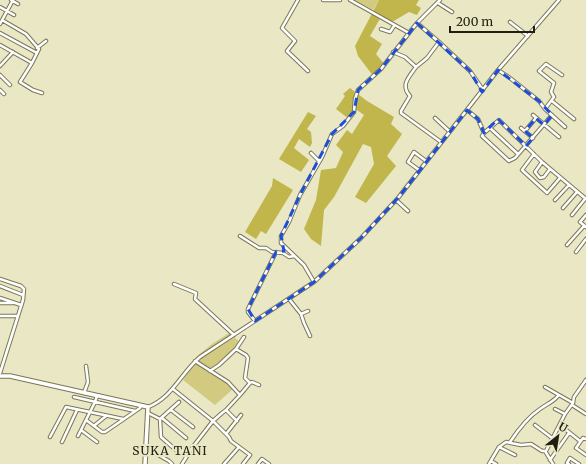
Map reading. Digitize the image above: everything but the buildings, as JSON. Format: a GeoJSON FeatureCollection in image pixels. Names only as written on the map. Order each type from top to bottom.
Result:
{"type":"FeatureCollection","features":[{"type":"Feature","properties":{"kind":"street"},"geometry":{"type":"LineString","coordinates":[[18,4],[12,0],[1,22],[26,34],[39,49],[20,82],[33,90],[42,93]]}},
{"type":"Feature","properties":{"kind":"street"},"geometry":{"type":"LineString","coordinates":[[298,0],[282,28],[295,41],[288,51],[308,71]]}},
{"type":"Feature","properties":{"kind":"street"},"geometry":{"type":"LineString","coordinates":[[323,0],[340,0]]}},
{"type":"Feature","properties":{"kind":"street"},"geometry":{"type":"LineString","coordinates":[[350,0],[394,26],[409,33]]}},
{"type":"Feature","properties":{"kind":"street"},"geometry":{"type":"LineString","coordinates":[[86,420],[102,432],[105,432],[138,409],[148,407],[161,400],[173,389],[185,372],[196,361],[314,282],[361,238],[396,200],[498,70],[559,0]]}},
{"type":"Feature","properties":{"kind":"street"},"geometry":{"type":"LineString","coordinates":[[314,282],[304,265],[282,243],[280,239],[300,195],[332,134],[343,126],[354,112],[355,99],[358,90],[381,69],[417,23],[439,1],[452,12]]}},
{"type":"Feature","properties":{"kind":"street"},"geometry":{"type":"LineString","coordinates":[[0,7],[14,15]]}},
{"type":"Feature","properties":{"kind":"street"},"geometry":{"type":"LineString","coordinates":[[510,22],[528,36]]}},
{"type":"Feature","properties":{"kind":"street"},"geometry":{"type":"LineString","coordinates":[[417,23],[470,71],[483,90]]}},
{"type":"Feature","properties":{"kind":"street"},"geometry":{"type":"LineString","coordinates":[[381,29],[390,32],[394,26]]}},
{"type":"Feature","properties":{"kind":"street"},"geometry":{"type":"LineString","coordinates":[[0,33],[37,53]]}},
{"type":"Feature","properties":{"kind":"street"},"geometry":{"type":"LineString","coordinates":[[37,48],[46,41]]}},
{"type":"Feature","properties":{"kind":"street"},"geometry":{"type":"LineString","coordinates":[[439,42],[427,58],[416,67],[405,83],[406,92],[410,96],[401,113],[441,142]]}},
{"type":"Feature","properties":{"kind":"street"},"geometry":{"type":"LineString","coordinates":[[0,45],[32,63]]}},
{"type":"Feature","properties":{"kind":"street"},"geometry":{"type":"LineString","coordinates":[[0,66],[13,52]]}},
{"type":"Feature","properties":{"kind":"street"},"geometry":{"type":"LineString","coordinates":[[393,52],[405,56],[416,67]]}},
{"type":"Feature","properties":{"kind":"street"},"geometry":{"type":"LineString","coordinates":[[545,109],[554,97],[551,92],[554,83],[539,71],[546,64],[562,75]]}},
{"type":"Feature","properties":{"kind":"street"},"geometry":{"type":"LineString","coordinates":[[498,70],[539,101],[545,109],[565,127]]}},
{"type":"Feature","properties":{"kind":"street"},"geometry":{"type":"LineString","coordinates":[[0,75],[10,85]]}},
{"type":"Feature","properties":{"kind":"street"},"geometry":{"type":"LineString","coordinates":[[0,90],[4,94]]}},
{"type":"Feature","properties":{"kind":"street"},"geometry":{"type":"LineString","coordinates":[[552,100],[574,118]]}},
{"type":"Feature","properties":{"kind":"street"},"geometry":{"type":"LineString","coordinates":[[467,110],[478,119],[484,133],[482,136],[509,161],[512,160],[526,146],[552,115]]}},
{"type":"Feature","properties":{"kind":"street"},"geometry":{"type":"LineString","coordinates":[[533,115],[560,137]]}},
{"type":"Feature","properties":{"kind":"street"},"geometry":{"type":"LineString","coordinates":[[435,118],[450,131]]}},
{"type":"Feature","properties":{"kind":"street"},"geometry":{"type":"LineString","coordinates":[[525,131],[536,118]]}},
{"type":"Feature","properties":{"kind":"street"},"geometry":{"type":"LineString","coordinates":[[484,133],[498,120],[542,162],[586,199],[572,215]]}},
{"type":"Feature","properties":{"kind":"street"},"geometry":{"type":"LineString","coordinates":[[490,128],[518,154]]}},
{"type":"Feature","properties":{"kind":"street"},"geometry":{"type":"LineString","coordinates":[[521,128],[533,138]]}},
{"type":"Feature","properties":{"kind":"street"},"geometry":{"type":"LineString","coordinates":[[419,170],[408,162],[414,152],[426,161]]}},
{"type":"Feature","properties":{"kind":"street"},"geometry":{"type":"LineString","coordinates":[[311,153],[319,161]]}},
{"type":"Feature","properties":{"kind":"street"},"geometry":{"type":"LineString","coordinates":[[534,154],[522,170],[547,193],[560,178]]}},
{"type":"Feature","properties":{"kind":"street"},"geometry":{"type":"LineString","coordinates":[[542,162],[535,172],[540,178],[544,178],[550,169]]}},
{"type":"Feature","properties":{"kind":"street"},"geometry":{"type":"LineString","coordinates":[[555,200],[569,185]]}},
{"type":"Feature","properties":{"kind":"street"},"geometry":{"type":"LineString","coordinates":[[564,208],[577,192]]}},
{"type":"Feature","properties":{"kind":"street"},"geometry":{"type":"LineString","coordinates":[[396,200],[408,211]]}},
{"type":"Feature","properties":{"kind":"street"},"geometry":{"type":"LineString","coordinates":[[567,245],[585,226],[580,222],[586,215]]}},
{"type":"Feature","properties":{"kind":"street"},"geometry":{"type":"LineString","coordinates":[[240,236],[259,248],[283,252],[289,257],[294,256]]}},
{"type":"Feature","properties":{"kind":"street"},"geometry":{"type":"LineString","coordinates":[[576,252],[586,239]]}},
{"type":"Feature","properties":{"kind":"street"},"geometry":{"type":"LineString","coordinates":[[255,321],[248,312],[248,309],[276,252]]}},
{"type":"Feature","properties":{"kind":"street"},"geometry":{"type":"LineString","coordinates":[[0,278],[23,288],[21,305],[0,375],[84,393],[96,399],[138,409]]}},
{"type":"Feature","properties":{"kind":"street"},"geometry":{"type":"LineString","coordinates":[[174,284],[196,293],[195,299],[234,335]]}},
{"type":"Feature","properties":{"kind":"street"},"geometry":{"type":"LineString","coordinates":[[0,286],[23,295]]}},
{"type":"Feature","properties":{"kind":"street"},"geometry":{"type":"LineString","coordinates":[[0,298],[21,305]]}},
{"type":"Feature","properties":{"kind":"street"},"geometry":{"type":"LineString","coordinates":[[289,299],[301,314],[310,336]]}},
{"type":"Feature","properties":{"kind":"street"},"geometry":{"type":"LineString","coordinates":[[0,303],[16,303]]}},
{"type":"Feature","properties":{"kind":"street"},"geometry":{"type":"LineString","coordinates":[[301,314],[308,311]]}},
{"type":"Feature","properties":{"kind":"street"},"geometry":{"type":"LineString","coordinates":[[0,316],[18,316]]}},
{"type":"Feature","properties":{"kind":"street"},"geometry":{"type":"LineString","coordinates":[[210,371],[219,366],[236,349],[244,337]]}},
{"type":"Feature","properties":{"kind":"street"},"geometry":{"type":"LineString","coordinates":[[236,349],[248,358],[244,378],[250,383],[260,385]]}},
{"type":"Feature","properties":{"kind":"street"},"geometry":{"type":"LineString","coordinates":[[196,361],[228,382],[240,395]]}},
{"type":"Feature","properties":{"kind":"street"},"geometry":{"type":"LineString","coordinates":[[84,393],[88,382],[86,366]]}},
{"type":"Feature","properties":{"kind":"street"},"geometry":{"type":"LineString","coordinates":[[544,451],[572,404],[574,397],[586,380]]}},
{"type":"Feature","properties":{"kind":"street"},"geometry":{"type":"LineString","coordinates":[[182,464],[213,421],[226,410],[250,383]]}},
{"type":"Feature","properties":{"kind":"street"},"geometry":{"type":"LineString","coordinates":[[545,387],[586,414]]}},
{"type":"Feature","properties":{"kind":"street"},"geometry":{"type":"LineString","coordinates":[[173,389],[213,421],[231,440],[250,455],[243,464]]}},
{"type":"Feature","properties":{"kind":"street"},"geometry":{"type":"LineString","coordinates":[[510,442],[521,426],[539,409],[553,402],[558,396]]}},
{"type":"Feature","properties":{"kind":"street"},"geometry":{"type":"LineString","coordinates":[[74,397],[96,399],[138,409]]}},
{"type":"Feature","properties":{"kind":"street"},"geometry":{"type":"LineString","coordinates":[[78,436],[96,399]]}},
{"type":"Feature","properties":{"kind":"street"},"geometry":{"type":"LineString","coordinates":[[177,451],[161,437],[161,419],[179,402]]}},
{"type":"Feature","properties":{"kind":"street"},"geometry":{"type":"LineString","coordinates":[[50,436],[65,407],[123,419]]}},
{"type":"Feature","properties":{"kind":"street"},"geometry":{"type":"LineString","coordinates":[[145,464],[148,407]]}},
{"type":"Feature","properties":{"kind":"street"},"geometry":{"type":"LineString","coordinates":[[62,442],[77,410]]}},
{"type":"Feature","properties":{"kind":"street"},"geometry":{"type":"LineString","coordinates":[[171,410],[193,427]]}},
{"type":"Feature","properties":{"kind":"street"},"geometry":{"type":"LineString","coordinates":[[226,410],[237,421]]}},
{"type":"Feature","properties":{"kind":"street"},"geometry":{"type":"LineString","coordinates":[[555,410],[565,414]]}},
{"type":"Feature","properties":{"kind":"street"},"geometry":{"type":"LineString","coordinates":[[147,412],[161,419],[186,438]]}},
{"type":"Feature","properties":{"kind":"street"},"geometry":{"type":"LineString","coordinates":[[226,434],[242,415]]}},
{"type":"Feature","properties":{"kind":"street"},"geometry":{"type":"LineString","coordinates":[[94,426],[107,416]]}},
{"type":"Feature","properties":{"kind":"street"},"geometry":{"type":"LineString","coordinates":[[535,425],[552,438]]}},
{"type":"Feature","properties":{"kind":"street"},"geometry":{"type":"LineString","coordinates":[[560,425],[580,442]]}},
{"type":"Feature","properties":{"kind":"street"},"geometry":{"type":"LineString","coordinates":[[81,430],[97,442]]}},
{"type":"Feature","properties":{"kind":"street"},"geometry":{"type":"LineString","coordinates":[[550,460],[569,433]]}},
{"type":"Feature","properties":{"kind":"street"},"geometry":{"type":"LineString","coordinates":[[586,439],[583,438],[576,448],[586,455]]}},
{"type":"Feature","properties":{"kind":"street"},"geometry":{"type":"LineString","coordinates":[[496,464],[490,462],[499,447],[504,442],[510,442],[521,445],[531,444],[544,451],[553,464]]}},
{"type":"Feature","properties":{"kind":"street"},"geometry":{"type":"LineString","coordinates":[[224,464],[239,447]]}},
{"type":"Feature","properties":{"kind":"street"},"geometry":{"type":"LineString","coordinates":[[499,447],[515,455]]}},
{"type":"Feature","properties":{"kind":"street"},"geometry":{"type":"LineString","coordinates":[[146,448],[172,464]]}},
{"type":"Feature","properties":{"kind":"street"},"geometry":{"type":"LineString","coordinates":[[569,464],[567,463],[570,458],[579,464]]}},
{"type":"Feature","properties":{"kind":"street"},"geometry":{"type":"LineString","coordinates":[[258,464],[262,459],[269,464]]}},
{"type":"Feature","properties":{"kind":"highlighted area"},"geometry":{"type":"Polygon","coordinates":[[[417,23],[470,71],[482,92],[498,70],[539,101],[552,115],[544,125],[536,118],[525,131],[533,138],[526,146],[498,119],[484,133],[478,119],[467,110],[398,198],[361,238],[314,282],[255,321],[248,309],[276,252],[284,251],[281,236],[300,195],[332,134],[354,112],[358,90],[381,69],[417,23]]]}},
{"type":"Feature","properties":{"kind":"shaded area"},"geometry":{"type":"Polygon","coordinates":[[[353,0],[379,0],[373,10],[353,0]]]}},
{"type":"Feature","properties":{"kind":"shaded area"},"geometry":{"type":"Polygon","coordinates":[[[379,0],[419,0],[416,5],[421,8],[417,15],[409,12],[392,22],[381,17],[370,36],[382,44],[376,54],[385,65],[374,77],[358,56],[355,46],[379,0]]]}},
{"type":"Feature","properties":{"kind":"shaded area"},"geometry":{"type":"Polygon","coordinates":[[[350,88],[367,101],[394,117],[391,124],[402,134],[387,156],[396,166],[366,203],[355,197],[374,164],[371,147],[363,144],[334,197],[324,210],[321,246],[311,239],[304,229],[316,200],[321,170],[336,168],[343,152],[336,145],[347,130],[352,134],[364,115],[357,110],[349,119],[336,109],[345,96],[343,94],[350,88]]]}},
{"type":"Feature","properties":{"kind":"shaded area"},"geometry":{"type":"Polygon","coordinates":[[[308,112],[316,116],[307,129],[311,132],[312,143],[310,147],[299,139],[294,148],[309,160],[301,172],[279,159],[308,112]]]}},
{"type":"Feature","properties":{"kind":"shaded area"},"geometry":{"type":"Polygon","coordinates":[[[273,178],[293,190],[266,234],[261,231],[256,239],[245,232],[272,186],[273,178]]]}},
{"type":"Feature","properties":{"kind":"shaded area"},"geometry":{"type":"Polygon","coordinates":[[[229,333],[241,343],[230,358],[213,371],[225,380],[233,389],[215,405],[183,380],[195,358],[212,344],[229,333]]]}},
{"type":"Feature","properties":{"kind":"district","name":"SUKA TANI"},"geometry":{"type":"Point","coordinates":[170,451]}}]}
